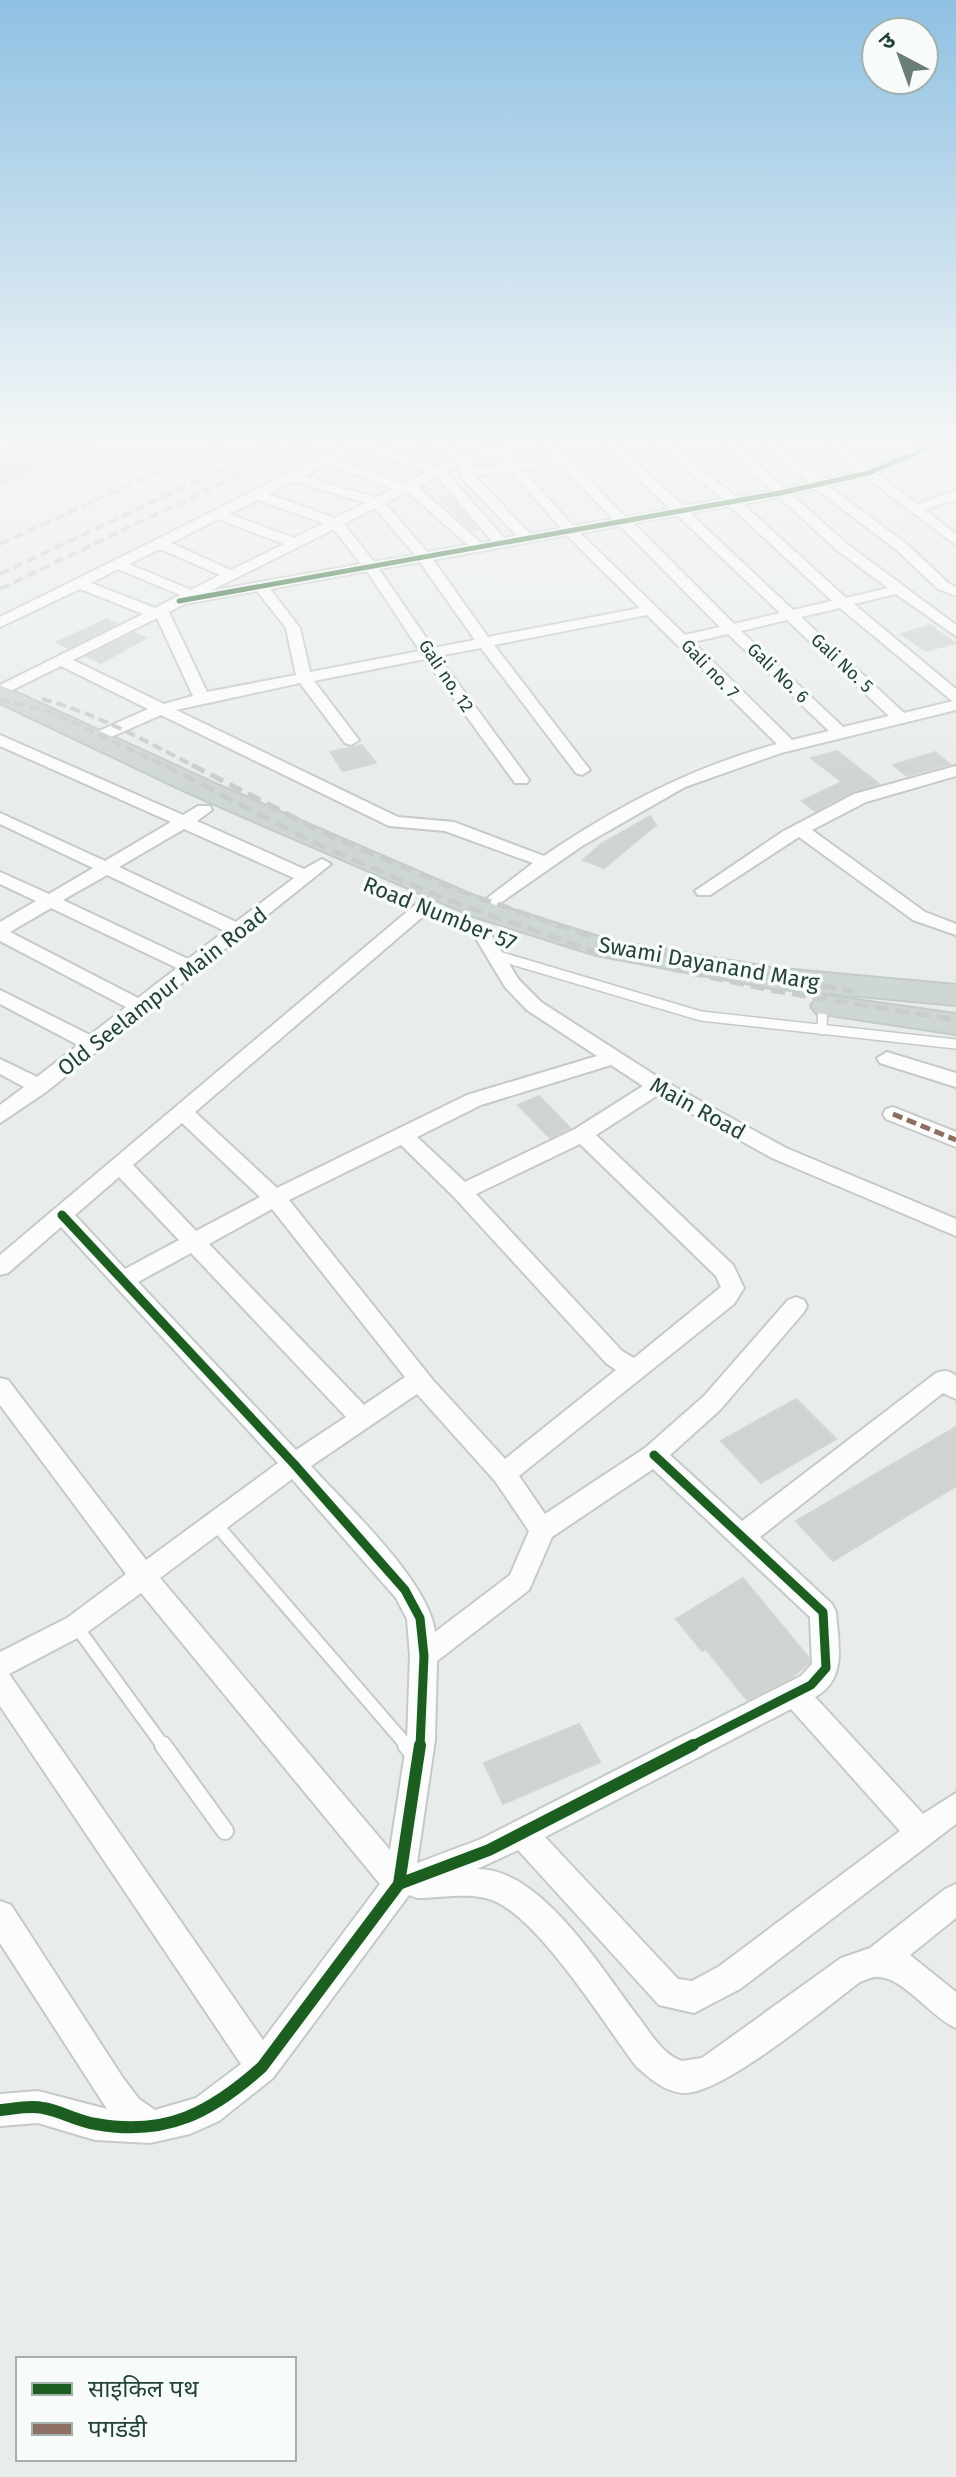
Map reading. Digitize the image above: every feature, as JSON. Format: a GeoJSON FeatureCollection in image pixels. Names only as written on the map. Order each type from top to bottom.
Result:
{"type":"FeatureCollection","features":[{"type":"Feature","properties":{"kind":"main road","name":"Road Number 57"},"geometry":{"type":"LineString","coordinates":[[0,692],[422,896],[486,933],[513,944],[822,1018],[956,1024]]}},
{"type":"Feature","properties":{"kind":"main road","name":"Road Number 57"},"geometry":{"type":"LineString","coordinates":[[0,719],[194,816],[315,870],[422,896]]}},
{"type":"Feature","properties":{"kind":"main road","name":"Swami Dayanand Marg"},"geometry":{"type":"LineString","coordinates":[[486,933],[607,949],[772,978],[956,995]]}},
{"type":"Feature","properties":{"kind":"street"},"geometry":{"type":"LineString","coordinates":[[0,623],[133,559]]}},
{"type":"Feature","properties":{"kind":"street"},"geometry":{"type":"LineString","coordinates":[[194,559],[231,575]]}},
{"type":"Feature","properties":{"kind":"street"},"geometry":{"type":"LineString","coordinates":[[0,692],[264,559]]}},
{"type":"Feature","properties":{"kind":"street","name":"Gali no. 12"},"geometry":{"type":"LineString","coordinates":[[364,559],[521,780]]}},
{"type":"Feature","properties":{"kind":"street"},"geometry":{"type":"LineString","coordinates":[[120,565],[185,598],[414,559]]}},
{"type":"Feature","properties":{"kind":"street"},"geometry":{"type":"LineString","coordinates":[[425,559],[582,770]]}},
{"type":"Feature","properties":{"kind":"street","name":"Gali no. 7"},"geometry":{"type":"LineString","coordinates":[[598,559],[772,733],[790,747]]}},
{"type":"Feature","properties":{"kind":"street","name":"Gali No. 6"},"geometry":{"type":"LineString","coordinates":[[658,559],[841,734]]}},
{"type":"Feature","properties":{"kind":"street","name":"Gali No. 5"},"geometry":{"type":"LineString","coordinates":[[729,559],[901,719]]}},
{"type":"Feature","properties":{"kind":"street"},"geometry":{"type":"LineString","coordinates":[[795,559],[956,697]]}},
{"type":"Feature","properties":{"kind":"street"},"geometry":{"type":"LineString","coordinates":[[859,559],[956,632]]}},
{"type":"Feature","properties":{"kind":"street"},"geometry":{"type":"LineString","coordinates":[[916,559],[952,587]]}},
{"type":"Feature","properties":{"kind":"street"},"geometry":{"type":"LineString","coordinates":[[81,584],[158,612],[202,698]]}},
{"type":"Feature","properties":{"kind":"street"},"geometry":{"type":"LineString","coordinates":[[260,586],[293,628],[304,678],[351,740]]}},
{"type":"Feature","properties":{"kind":"street"},"geometry":{"type":"LineString","coordinates":[[682,640],[897,590]]}},
{"type":"Feature","properties":{"kind":"street"},"geometry":{"type":"LineString","coordinates":[[96,738],[159,710],[202,698],[651,610]]}},
{"type":"Feature","properties":{"kind":"street"},"geometry":{"type":"LineString","coordinates":[[62,661],[395,822],[448,826],[545,862]]}},
{"type":"Feature","properties":{"kind":"street"},"geometry":{"type":"LineString","coordinates":[[486,933],[507,891],[526,874],[669,789],[748,757],[956,705]]}},
{"type":"Feature","properties":{"kind":"street"},"geometry":{"type":"LineString","coordinates":[[0,740],[194,816]]}},
{"type":"Feature","properties":{"kind":"street"},"geometry":{"type":"LineString","coordinates":[[704,891],[800,830],[860,798],[956,771]]}},
{"type":"Feature","properties":{"kind":"street"},"geometry":{"type":"LineString","coordinates":[[139,1006],[0,932],[194,816]]}},
{"type":"Feature","properties":{"kind":"street"},"geometry":{"type":"LineString","coordinates":[[0,818],[239,930]]}},
{"type":"Feature","properties":{"kind":"street"},"geometry":{"type":"LineString","coordinates":[[800,830],[919,916],[956,930]]}},
{"type":"Feature","properties":{"kind":"street","name":"Old Seelampur Main Road"},"geometry":{"type":"LineString","coordinates":[[0,1116],[315,870]]}},
{"type":"Feature","properties":{"kind":"street"},"geometry":{"type":"LineString","coordinates":[[0,877],[192,968]]}},
{"type":"Feature","properties":{"kind":"street"},"geometry":{"type":"LineString","coordinates":[[0,1267],[183,1112],[422,896]]}},
{"type":"Feature","properties":{"kind":"street","name":"Main Road"},"geometry":{"type":"LineString","coordinates":[[486,933],[512,983],[534,1006],[657,1086],[779,1153],[956,1228]]}},
{"type":"Feature","properties":{"kind":"street"},"geometry":{"type":"LineString","coordinates":[[0,996],[93,1045]]}},
{"type":"Feature","properties":{"kind":"street"},"geometry":{"type":"LineString","coordinates":[[123,1280],[275,1198],[474,1100],[613,1058]]}},
{"type":"Feature","properties":{"kind":"street"},"geometry":{"type":"LineString","coordinates":[[887,1058],[956,1080]]}},
{"type":"Feature","properties":{"kind":"street"},"geometry":{"type":"LineString","coordinates":[[0,1065],[39,1087]]}},
{"type":"Feature","properties":{"kind":"street"},"geometry":{"type":"LineString","coordinates":[[462,1192],[582,1134],[657,1086]]}},
{"type":"Feature","properties":{"kind":"street"},"geometry":{"type":"LineString","coordinates":[[183,1112],[275,1198],[422,1382],[504,1474],[542,1530]]}},
{"type":"Feature","properties":{"kind":"street"},"geometry":{"type":"LineString","coordinates":[[893,1114],[956,1140]]}},
{"type":"Feature","properties":{"kind":"street"},"geometry":{"type":"LineString","coordinates":[[504,1474],[726,1298],[733,1288],[725,1271],[582,1134]]}},
{"type":"Feature","properties":{"kind":"street"},"geometry":{"type":"LineString","coordinates":[[404,1136],[462,1192],[614,1357],[636,1367]]}},
{"type":"Feature","properties":{"kind":"street"},"geometry":{"type":"LineString","coordinates":[[121,1166],[362,1418]]}},
{"type":"Feature","properties":{"kind":"street"},"geometry":{"type":"LineString","coordinates":[[0,2110],[40,2107],[100,2125],[179,2124],[210,2109],[238,2090],[262,2067],[399,1884],[418,1759],[424,1656],[420,1618],[405,1590],[294,1464],[62,1215]]}},
{"type":"Feature","properties":{"kind":"street"},"geometry":{"type":"LineString","coordinates":[[424,1656],[520,1582],[542,1530],[654,1455],[712,1403],[796,1306]]}},
{"type":"Feature","properties":{"kind":"street"},"geometry":{"type":"LineString","coordinates":[[741,1537],[944,1379],[956,1390]]}},
{"type":"Feature","properties":{"kind":"street"},"geometry":{"type":"LineString","coordinates":[[0,1665],[76,1626],[294,1464],[419,1380],[422,1382]]}},
{"type":"Feature","properties":{"kind":"street"},"geometry":{"type":"LineString","coordinates":[[0,1387],[142,1575],[399,1884]]}},
{"type":"Feature","properties":{"kind":"street"},"geometry":{"type":"LineString","coordinates":[[399,1884],[489,1850],[811,1685],[826,1668],[823,1612],[654,1455]]}},
{"type":"Feature","properties":{"kind":"street"},"geometry":{"type":"LineString","coordinates":[[0,1683],[262,2067]]}},
{"type":"Feature","properties":{"kind":"street"},"geometry":{"type":"LineString","coordinates":[[794,1693],[921,1833]]}},
{"type":"Feature","properties":{"kind":"street"},"geometry":{"type":"LineString","coordinates":[[522,1833],[670,1994],[694,1997],[729,1978],[956,1807]]}},
{"type":"Feature","properties":{"kind":"street"},"geometry":{"type":"LineString","coordinates":[[399,1884],[486,1883],[518,1897],[543,1917],[647,2055],[667,2073],[687,2079],[710,2071],[852,1969],[878,1961],[956,1899]]}},
{"type":"Feature","properties":{"kind":"street"},"geometry":{"type":"LineString","coordinates":[[0,1916],[112,2089],[128,2110],[151,2126]]}},
{"type":"Feature","properties":{"kind":"street"},"geometry":{"type":"LineString","coordinates":[[878,1961],[901,1967],[956,2012]]}},
{"type":"Feature","properties":{"kind":"lane"},"geometry":{"type":"LineString","coordinates":[[822,1018],[956,1044]]}},
{"type":"Feature","properties":{"kind":"lane"},"geometry":{"type":"LineString","coordinates":[[214,1522],[418,1759]]}},
{"type":"Feature","properties":{"kind":"lane"},"geometry":{"type":"LineString","coordinates":[[76,1626],[225,1831]]}},
{"type":"Feature","properties":{"kind":"building"},"geometry":{"type":"Polygon","coordinates":[[[107,619],[116,624],[68,648],[57,642],[107,619]]]}},
{"type":"Feature","properties":{"kind":"building"},"geometry":{"type":"Polygon","coordinates":[[[930,625],[955,643],[926,651],[901,634],[930,625]]]}},
{"type":"Feature","properties":{"kind":"building"},"geometry":{"type":"Polygon","coordinates":[[[134,633],[146,638],[101,663],[87,656],[134,633]]]}},
{"type":"Feature","properties":{"kind":"building"},"geometry":{"type":"Polygon","coordinates":[[[362,745],[376,763],[343,771],[330,752],[362,745]]]}},
{"type":"Feature","properties":{"kind":"building"},"geometry":{"type":"Polygon","coordinates":[[[837,751],[879,784],[853,791],[815,811],[802,801],[842,782],[811,758],[837,751]]]}},
{"type":"Feature","properties":{"kind":"building"},"geometry":{"type":"Polygon","coordinates":[[[935,752],[950,764],[907,776],[893,765],[935,752]]]}},
{"type":"Feature","properties":{"kind":"building"},"geometry":{"type":"Polygon","coordinates":[[[650,816],[656,825],[604,868],[583,860],[601,844],[650,816]]]}},
{"type":"Feature","properties":{"kind":"building"},"geometry":{"type":"Polygon","coordinates":[[[539,1096],[570,1128],[550,1138],[518,1105],[539,1096]]]}},
{"type":"Feature","properties":{"kind":"building"},"geometry":{"type":"Polygon","coordinates":[[[796,1399],[836,1439],[761,1483],[721,1441],[796,1399]]]}},
{"type":"Feature","properties":{"kind":"building"},"geometry":{"type":"Polygon","coordinates":[[[956,1427],[956,1486],[833,1561],[796,1521],[956,1427]]]}},
{"type":"Feature","properties":{"kind":"building"},"geometry":{"type":"Polygon","coordinates":[[[743,1578],[809,1658],[809,1663],[792,1677],[747,1700],[706,1649],[702,1651],[676,1619],[743,1578]]]}},
{"type":"Feature","properties":{"kind":"building"},"geometry":{"type":"Polygon","coordinates":[[[579,1724],[600,1762],[503,1804],[484,1763],[579,1724]]]}},
{"type":"Feature","properties":{"kind":"railway"},"geometry":{"type":"LineString","coordinates":[[0,574],[33,559]]}},
{"type":"Feature","properties":{"kind":"railway"},"geometry":{"type":"LineString","coordinates":[[0,589],[64,559]]}},
{"type":"Feature","properties":{"kind":"railway"},"geometry":{"type":"LineString","coordinates":[[42,699],[102,720],[196,767]]}},
{"type":"Feature","properties":{"kind":"railway"},"geometry":{"type":"LineString","coordinates":[[0,700],[51,712],[167,766]]}},
{"type":"Feature","properties":{"kind":"railway"},"geometry":{"type":"LineString","coordinates":[[192,765],[330,836],[457,890],[609,943],[854,992]]}},
{"type":"Feature","properties":{"kind":"railway"},"geometry":{"type":"LineString","coordinates":[[167,766],[317,844],[445,899],[601,954],[775,991],[956,1020]]}},
{"type":"Feature","properties":{"kind":"marked path"},"geometry":{"type":"LineString","coordinates":[[893,1114],[956,1140]]}},
{"type":"Feature","properties":{"kind":"cycle path"},"geometry":{"type":"LineString","coordinates":[[179,601],[415,559]]}},
{"type":"Feature","properties":{"kind":"cycle path"},"geometry":{"type":"LineString","coordinates":[[0,2110],[38,2107],[95,2124],[150,2127],[190,2118],[243,2084],[262,2067],[399,1884],[421,1740],[424,1656],[420,1618],[405,1590],[294,1464],[62,1215]]}},
{"type":"Feature","properties":{"kind":"cycle path"},"geometry":{"type":"LineString","coordinates":[[399,1884],[489,1850],[811,1685],[826,1668],[823,1612],[654,1455]]}}]}
